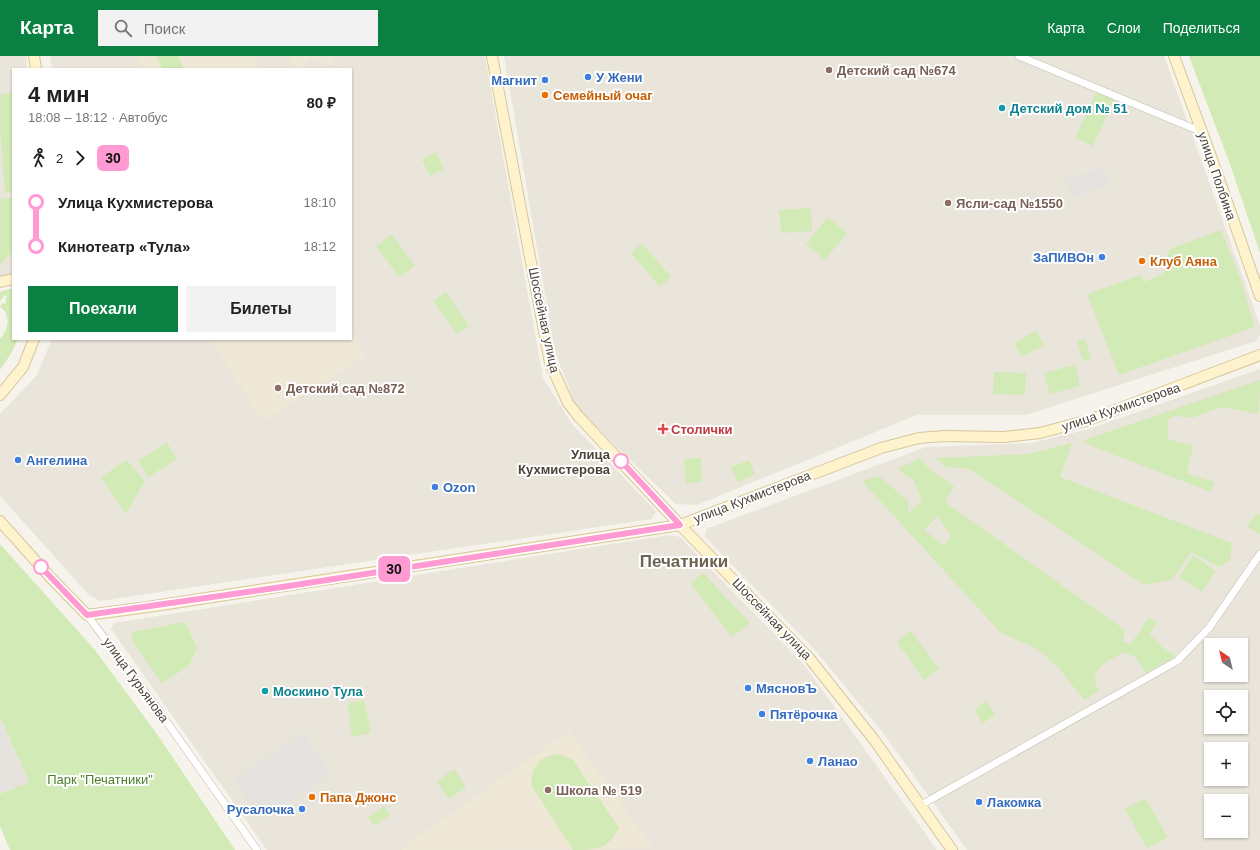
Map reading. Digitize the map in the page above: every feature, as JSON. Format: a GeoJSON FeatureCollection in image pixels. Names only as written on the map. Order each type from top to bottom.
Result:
{"type":"FeatureCollection","features":[{"type":"Feature","properties":{"kind":"main road"},"geometry":{"type":"LineString","coordinates":[[34,56],[36,68]]}},
{"type":"Feature","properties":{"kind":"main road","name":"Шоссейная улица"},"geometry":{"type":"LineString","coordinates":[[492,56],[550,363],[559,386],[568,403],[579,417],[680,525],[810,659],[875,741],[952,850]]}},
{"type":"Feature","properties":{"kind":"main road","name":"улица Полбина"},"geometry":{"type":"LineString","coordinates":[[1174,56],[1260,296]]}},
{"type":"Feature","properties":{"kind":"main road"},"geometry":{"type":"LineString","coordinates":[[0,282],[12,279]]}},
{"type":"Feature","properties":{"kind":"main road"},"geometry":{"type":"LineString","coordinates":[[0,395],[23,367],[34,340]]}},
{"type":"Feature","properties":{"kind":"main road","name":"улица Кухмистерова"},"geometry":{"type":"LineString","coordinates":[[87,615],[289,586],[680,525],[881,448],[919,438],[944,436],[1004,437],[1040,434],[1089,420],[1260,355]]}},
{"type":"Feature","properties":{"kind":"main road","name":"улица Гурьянова"},"geometry":{"type":"LineString","coordinates":[[0,521],[50,577],[87,615]]}},
{"type":"Feature","properties":{"kind":"street"},"geometry":{"type":"LineString","coordinates":[[1019,56],[1202,132]]}},
{"type":"Feature","properties":{"kind":"street"},"geometry":{"type":"LineString","coordinates":[[921,805],[1177,661],[1209,628],[1260,554]]}},
{"type":"Feature","properties":{"kind":"street","name":"улица Гурьянова"},"geometry":{"type":"LineString","coordinates":[[87,615],[157,708],[257,850]]}},
{"type":"Feature","properties":{"kind":"shaded area"},"geometry":{"type":"Polygon","coordinates":[[[0,56],[26,56],[26,68],[12,68],[12,275],[0,278],[0,56]]]}},
{"type":"Feature","properties":{"kind":"shaded area"},"geometry":{"type":"Polygon","coordinates":[[[50,56],[485,56],[543,378],[572,424],[656,511],[652,519],[100,601],[89,595],[0,496],[0,414],[37,375],[52,340],[352,340],[352,68],[52,68],[50,56]]]}},
{"type":"Feature","properties":{"kind":"shaded area"},"geometry":{"type":"Polygon","coordinates":[[[138,56],[254,56],[260,68],[139,68],[138,56]]]}},
{"type":"Feature","properties":{"kind":"shaded area"},"geometry":{"type":"Polygon","coordinates":[[[289,56],[333,56],[330,65],[308,57],[303,68],[295,68],[289,56]]]}},
{"type":"Feature","properties":{"kind":"shaded area"},"geometry":{"type":"Polygon","coordinates":[[[504,56],[1164,56],[1260,325],[1260,335],[1256,341],[1026,415],[917,415],[697,505],[676,504],[577,409],[555,352],[504,56]]]}},
{"type":"Feature","properties":{"kind":"shaded area"},"geometry":{"type":"Polygon","coordinates":[[[1103,167],[1109,185],[1072,197],[1066,179],[1103,167]]]}},
{"type":"Feature","properties":{"kind":"shaded area","name":"Детский сад №872"},"geometry":{"type":"Polygon","coordinates":[[[352,334],[366,355],[263,421],[211,340],[352,340],[352,334]]]}},
{"type":"Feature","properties":{"kind":"shaded area"},"geometry":{"type":"Polygon","coordinates":[[[1260,369],[1260,850],[967,850],[884,734],[815,650],[705,537],[706,529],[926,447],[1031,443],[1089,429],[1260,369]]]}},
{"type":"Feature","properties":{"kind":"shaded area"},"geometry":{"type":"Polygon","coordinates":[[[669,535],[680,537],[805,666],[937,850],[267,850],[111,629],[114,623],[669,535]]]}},
{"type":"Feature","properties":{"kind":"shaded area"},"geometry":{"type":"Polygon","coordinates":[[[0,717],[29,782],[0,794],[0,717]]]}},
{"type":"Feature","properties":{"kind":"shaded area","name":"Школа № 519"},"geometry":{"type":"Polygon","coordinates":[[[569,731],[653,849],[401,849],[569,731]]]}},
{"type":"Feature","properties":{"kind":"shaded area"},"geometry":{"type":"Polygon","coordinates":[[[303,733],[331,775],[262,821],[234,780],[303,733]]]}},
{"type":"Feature","properties":{"kind":"green space"},"geometry":{"type":"Polygon","coordinates":[[[157,56],[178,56],[184,68],[162,68],[157,56]]]}},
{"type":"Feature","properties":{"kind":"green space"},"geometry":{"type":"Polygon","coordinates":[[[1189,56],[1260,56],[1260,253],[1231,167],[1189,56]]]}},
{"type":"Feature","properties":{"kind":"green space"},"geometry":{"type":"Polygon","coordinates":[[[12,92],[12,191],[5,193],[0,127],[0,95],[12,92]]]}},
{"type":"Feature","properties":{"kind":"green space"},"geometry":{"type":"Polygon","coordinates":[[[1096,92],[1114,100],[1093,146],[1075,138],[1096,92]]]}},
{"type":"Feature","properties":{"kind":"green space"},"geometry":{"type":"Polygon","coordinates":[[[436,152],[444,169],[430,176],[422,160],[436,152]]]}},
{"type":"Feature","properties":{"kind":"green space"},"geometry":{"type":"Polygon","coordinates":[[[12,197],[12,252],[0,265],[0,199],[12,197]]]}},
{"type":"Feature","properties":{"kind":"green space"},"geometry":{"type":"Polygon","coordinates":[[[811,208],[812,231],[781,233],[779,210],[811,208]]]}},
{"type":"Feature","properties":{"kind":"green space"},"geometry":{"type":"Polygon","coordinates":[[[828,217],[847,233],[825,260],[806,244],[828,217]]]}},
{"type":"Feature","properties":{"kind":"green space"},"geometry":{"type":"Polygon","coordinates":[[[1221,230],[1240,278],[1255,327],[1119,375],[1087,294],[1141,275],[1144,282],[1163,274],[1170,249],[1221,230]]]}},
{"type":"Feature","properties":{"kind":"green space"},"geometry":{"type":"Polygon","coordinates":[[[392,234],[415,266],[399,277],[376,246],[392,234]]]}},
{"type":"Feature","properties":{"kind":"green space"},"geometry":{"type":"Polygon","coordinates":[[[642,243],[671,277],[660,287],[631,253],[642,243]]]}},
{"type":"Feature","properties":{"kind":"green space"},"geometry":{"type":"Polygon","coordinates":[[[12,289],[12,340],[18,340],[12,352],[0,370],[0,339],[8,323],[4,310],[0,307],[2,303],[5,304],[7,296],[5,295],[0,301],[0,292],[12,289]]]}},
{"type":"Feature","properties":{"kind":"green space"},"geometry":{"type":"Polygon","coordinates":[[[446,292],[469,326],[457,334],[433,301],[446,292]]]}},
{"type":"Feature","properties":{"kind":"green space"},"geometry":{"type":"Polygon","coordinates":[[[1036,331],[1044,345],[1021,357],[1014,343],[1036,331]]]}},
{"type":"Feature","properties":{"kind":"green space"},"geometry":{"type":"Polygon","coordinates":[[[1085,339],[1091,359],[1083,361],[1077,341],[1085,339]]]}},
{"type":"Feature","properties":{"kind":"green space"},"geometry":{"type":"Polygon","coordinates":[[[1075,365],[1080,386],[1050,394],[1044,373],[1075,365]]]}},
{"type":"Feature","properties":{"kind":"green space"},"geometry":{"type":"Polygon","coordinates":[[[994,372],[1026,373],[1025,395],[993,394],[994,372]]]}},
{"type":"Feature","properties":{"kind":"green space"},"geometry":{"type":"Polygon","coordinates":[[[1260,380],[1259,414],[1221,407],[1192,418],[1175,416],[1168,420],[1168,439],[1193,446],[1187,474],[1214,482],[1211,492],[1089,445],[1084,440],[1260,380]]]}},
{"type":"Feature","properties":{"kind":"green space"},"geometry":{"type":"Polygon","coordinates":[[[167,443],[177,459],[148,477],[138,461],[167,443]]]}},
{"type":"Feature","properties":{"kind":"green space"},"geometry":{"type":"Polygon","coordinates":[[[1072,443],[1060,477],[1232,543],[1230,560],[1219,567],[1191,552],[1173,579],[1144,585],[969,469],[946,467],[935,458],[1028,454],[1072,443]]]}},
{"type":"Feature","properties":{"kind":"green space"},"geometry":{"type":"Polygon","coordinates":[[[701,458],[702,482],[686,483],[684,459],[701,458]]]}},
{"type":"Feature","properties":{"kind":"green space"},"geometry":{"type":"Polygon","coordinates":[[[920,458],[929,469],[954,486],[945,502],[1125,630],[1123,641],[1131,644],[1149,617],[1157,622],[1150,634],[1163,648],[1176,656],[1146,673],[1135,657],[1124,652],[1105,663],[1097,670],[1095,679],[1099,691],[1084,700],[1058,667],[1036,648],[1001,633],[862,481],[879,476],[909,502],[908,514],[922,500],[914,481],[897,469],[920,458]],[[938,516],[924,530],[944,545],[951,536],[938,516]]]}},
{"type":"Feature","properties":{"kind":"green space"},"geometry":{"type":"Polygon","coordinates":[[[126,460],[145,481],[126,514],[101,477],[126,460]]]}},
{"type":"Feature","properties":{"kind":"green space"},"geometry":{"type":"Polygon","coordinates":[[[749,460],[755,474],[738,482],[731,467],[749,460]]]}},
{"type":"Feature","properties":{"kind":"green space"},"geometry":{"type":"Polygon","coordinates":[[[1257,513],[1260,515],[1260,535],[1247,526],[1257,513]]]}},
{"type":"Feature","properties":{"kind":"green space","name":"Парк \"Печатники\""},"geometry":{"type":"Polygon","coordinates":[[[0,544],[95,650],[159,737],[235,850],[10,850],[0,826],[0,794],[29,782],[0,717],[0,544]]]}},
{"type":"Feature","properties":{"kind":"green space"},"geometry":{"type":"Polygon","coordinates":[[[1193,555],[1216,571],[1202,592],[1179,577],[1193,555]]]}},
{"type":"Feature","properties":{"kind":"green space"},"geometry":{"type":"Polygon","coordinates":[[[703,573],[750,623],[732,637],[690,583],[703,573]]]}},
{"type":"Feature","properties":{"kind":"green space"},"geometry":{"type":"Polygon","coordinates":[[[185,622],[197,648],[189,666],[162,683],[134,644],[131,634],[132,632],[185,622]]]}},
{"type":"Feature","properties":{"kind":"green space"},"geometry":{"type":"Polygon","coordinates":[[[911,631],[939,669],[924,680],[897,642],[911,631]]]}},
{"type":"Feature","properties":{"kind":"green space"},"geometry":{"type":"Polygon","coordinates":[[[364,700],[371,733],[352,737],[349,722],[351,721],[347,704],[364,700]]]}},
{"type":"Feature","properties":{"kind":"green space"},"geometry":{"type":"Polygon","coordinates":[[[986,701],[995,715],[983,723],[974,710],[986,701]]]}},
{"type":"Feature","properties":{"kind":"green space"},"geometry":{"type":"Polygon","coordinates":[[[560,754],[573,760],[619,828],[606,845],[596,849],[573,850],[531,785],[533,772],[538,762],[547,757],[560,754]]]}},
{"type":"Feature","properties":{"kind":"green space"},"geometry":{"type":"Polygon","coordinates":[[[454,769],[466,787],[449,799],[437,781],[454,769]]]}},
{"type":"Feature","properties":{"kind":"green space"},"geometry":{"type":"Polygon","coordinates":[[[1145,798],[1168,837],[1147,848],[1125,809],[1145,798]]]}},
{"type":"Feature","properties":{"kind":"green space"},"geometry":{"type":"Polygon","coordinates":[[[384,806],[390,815],[374,826],[368,817],[384,806]]]}},
{"type":"Feature","properties":{"kind":"bus line","name":"30"},"geometry":{"type":"LineString","coordinates":[[41,567],[87,615],[151,607],[680,525],[621,461]]}},
{"type":"Feature","properties":{"kind":"place","name":"Детский сад №674"},"geometry":{"type":"Point","coordinates":[829,70]}},
{"type":"Feature","properties":{"kind":"place","name":"У Жени"},"geometry":{"type":"Point","coordinates":[588,77]}},
{"type":"Feature","properties":{"kind":"place","name":"Магнит"},"geometry":{"type":"Point","coordinates":[545,80]}},
{"type":"Feature","properties":{"kind":"place","name":"Семейный очаг"},"geometry":{"type":"Point","coordinates":[545,95]}},
{"type":"Feature","properties":{"kind":"place","name":"Детский дом № 51"},"geometry":{"type":"Point","coordinates":[1002,108]}},
{"type":"Feature","properties":{"kind":"place","name":"Ясли-сад №1550"},"geometry":{"type":"Point","coordinates":[948,203]}},
{"type":"Feature","properties":{"kind":"place","name":"ЗаПИВОн"},"geometry":{"type":"Point","coordinates":[1102,257]}},
{"type":"Feature","properties":{"kind":"place","name":"Клуб Аяна"},"geometry":{"type":"Point","coordinates":[1142,261]}},
{"type":"Feature","properties":{"kind":"place","name":"Детский сад №872"},"geometry":{"type":"Point","coordinates":[278,388]}},
{"type":"Feature","properties":{"kind":"place","name":"Столички"},"geometry":{"type":"Point","coordinates":[663,429]}},
{"type":"Feature","properties":{"kind":"place","name":"Ангелина"},"geometry":{"type":"Point","coordinates":[18,460]}},
{"type":"Feature","properties":{"kind":"place","name":"Улица Кухмистерова"},"geometry":{"type":"Point","coordinates":[621,461]}},
{"type":"Feature","properties":{"kind":"place","name":"Ozon"},"geometry":{"type":"Point","coordinates":[435,487]}},
{"type":"Feature","properties":{"kind":"place","name":"МясновЪ"},"geometry":{"type":"Point","coordinates":[748,688]}},
{"type":"Feature","properties":{"kind":"place","name":"Москино Тула"},"geometry":{"type":"Point","coordinates":[265,691]}},
{"type":"Feature","properties":{"kind":"place","name":"Пятёрочка"},"geometry":{"type":"Point","coordinates":[762,714]}},
{"type":"Feature","properties":{"kind":"place","name":"Ланао"},"geometry":{"type":"Point","coordinates":[810,761]}},
{"type":"Feature","properties":{"kind":"place","name":"Школа № 519"},"geometry":{"type":"Point","coordinates":[548,790]}},
{"type":"Feature","properties":{"kind":"place","name":"Папа Джонс"},"geometry":{"type":"Point","coordinates":[312,797]}},
{"type":"Feature","properties":{"kind":"place","name":"Лакомка"},"geometry":{"type":"Point","coordinates":[979,802]}},
{"type":"Feature","properties":{"kind":"place","name":"Русалочка"},"geometry":{"type":"Point","coordinates":[302,809]}},
{"type":"Feature","properties":{"kind":"district","name":"Печатники"},"geometry":{"type":"Point","coordinates":[684,561]}}]}
